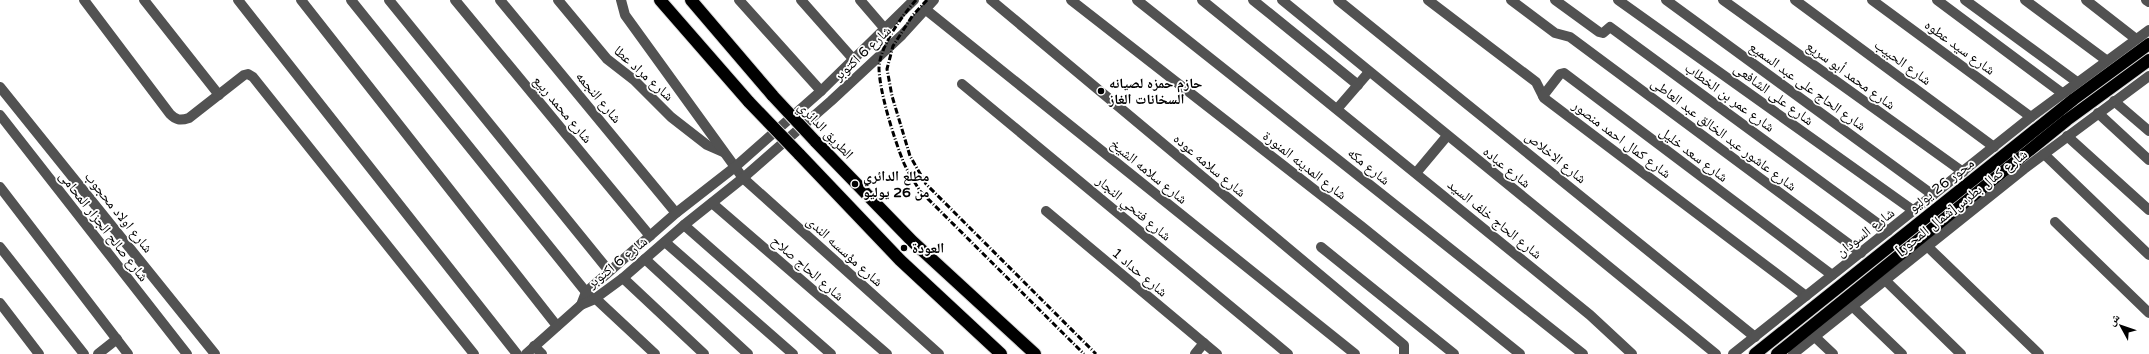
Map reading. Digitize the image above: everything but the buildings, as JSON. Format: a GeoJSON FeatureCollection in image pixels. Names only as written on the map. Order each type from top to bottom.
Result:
{"type":"FeatureCollection","features":[{"type":"Feature","properties":{"kind":"highway"},"geometry":{"type":"LineString","coordinates":[[660,0],[749,102],[900,260],[1001,354]]}},
{"type":"Feature","properties":{"kind":"highway","name":"الطريق الدائري"},"geometry":{"type":"LineString","coordinates":[[691,0],[773,96],[912,241],[1035,354]]}},
{"type":"Feature","properties":{"kind":"highway","name":"محور 26 يوليو"},"geometry":{"type":"LineString","coordinates":[[1755,354],[1946,199],[2084,91],[2149,44]]}},
{"type":"Feature","properties":{"kind":"highway","name":"محور 26 يوليو"},"geometry":{"type":"LineString","coordinates":[[1777,354],[2072,116],[2149,60]]}},
{"type":"Feature","properties":{"kind":"street"},"geometry":{"type":"LineString","coordinates":[[84,0],[170,114],[176,119],[182,120],[189,118],[244,75],[248,74],[259,82],[474,354]]}},
{"type":"Feature","properties":{"kind":"street"},"geometry":{"type":"LineString","coordinates":[[144,0],[219,95]]}},
{"type":"Feature","properties":{"kind":"street"},"geometry":{"type":"LineString","coordinates":[[238,0],[517,354]]}},
{"type":"Feature","properties":{"kind":"street"},"geometry":{"type":"LineString","coordinates":[[301,0],[557,326]]}},
{"type":"Feature","properties":{"kind":"street"},"geometry":{"type":"LineString","coordinates":[[351,0],[591,297],[655,354]]}},
{"type":"Feature","properties":{"kind":"street"},"geometry":{"type":"LineString","coordinates":[[388,0],[609,271]]}},
{"type":"Feature","properties":{"kind":"street","name":"شارع محمد ربيع"},"geometry":{"type":"LineString","coordinates":[[455,0],[650,236]]}},
{"type":"Feature","properties":{"kind":"street","name":"شارع النجمه"},"geometry":{"type":"LineString","coordinates":[[500,0],[676,213]]}},
{"type":"Feature","properties":{"kind":"street","name":"شارع مراد عطا"},"geometry":{"type":"LineString","coordinates":[[558,0],[607,59],[634,80],[677,122],[707,145],[723,152]]}},
{"type":"Feature","properties":{"kind":"street","name":"شارع مؤسسه الندى"},"geometry":{"type":"LineString","coordinates":[[621,0],[625,15],[743,178],[939,354]]}},
{"type":"Feature","properties":{"kind":"street"},"geometry":{"type":"LineString","coordinates":[[739,0],[821,91]]}},
{"type":"Feature","properties":{"kind":"street"},"geometry":{"type":"LineString","coordinates":[[801,0],[854,60]]}},
{"type":"Feature","properties":{"kind":"street"},"geometry":{"type":"LineString","coordinates":[[860,0],[885,29]]}},
{"type":"Feature","properties":{"kind":"street","name":"شارع 6 اكتوبر"},"geometry":{"type":"LineString","coordinates":[[591,297],[609,271],[676,213],[735,167],[821,91],[914,0]]}},
{"type":"Feature","properties":{"kind":"street","name":"شارع 6 اكتوبر"},"geometry":{"type":"LineString","coordinates":[[526,354],[581,305],[591,297],[623,278],[684,225],[743,178],[831,101],[902,35],[934,0]]}},
{"type":"Feature","properties":{"kind":"street","name":"شارع سلامه عوده"},"geometry":{"type":"LineString","coordinates":[[991,0],[1404,345],[1404,354]]}},
{"type":"Feature","properties":{"kind":"street","name":"شارع المدينه المنورة"},"geometry":{"type":"LineString","coordinates":[[1070,0],[1385,245],[1520,354]]}},
{"type":"Feature","properties":{"kind":"street","name":"شارع مكه"},"geometry":{"type":"LineString","coordinates":[[1137,0],[1582,354]]}},
{"type":"Feature","properties":{"kind":"street","name":"شارع الحاج خلف السيد"},"geometry":{"type":"LineString","coordinates":[[1202,0],[1590,315],[1632,354]]}},
{"type":"Feature","properties":{"kind":"street"},"geometry":{"type":"LineString","coordinates":[[1253,0],[1358,85]]}},
{"type":"Feature","properties":{"kind":"street","name":"شارع عباده"},"geometry":{"type":"LineString","coordinates":[[1282,0],[1716,354]]}},
{"type":"Feature","properties":{"kind":"street","name":"شارع الاخلاص"},"geometry":{"type":"LineString","coordinates":[[1338,0],[1754,337]]}},
{"type":"Feature","properties":{"kind":"street","name":"شارع كمال احمد منصور"},"geometry":{"type":"LineString","coordinates":[[1428,0],[1536,82],[1543,96],[1806,296]]}},
{"type":"Feature","properties":{"kind":"street","name":"شارع عاشور عبد الخالق عبد العاطى"},"geometry":{"type":"LineString","coordinates":[[1511,0],[1555,33],[1570,37],[1861,253]]}},
{"type":"Feature","properties":{"kind":"street","name":"شارع عمر بن الخطاب"},"geometry":{"type":"LineString","coordinates":[[1555,0],[1599,32],[1603,33],[1610,27],[1888,231]]}},
{"type":"Feature","properties":{"kind":"street","name":"شارع على الشافعى"},"geometry":{"type":"LineString","coordinates":[[1618,0],[1914,211]]}},
{"type":"Feature","properties":{"kind":"street","name":"شارع الحاج على عبد السميع"},"geometry":{"type":"LineString","coordinates":[[1666,0],[1933,195]]}},
{"type":"Feature","properties":{"kind":"street","name":"شارع محمد أبو سريع"},"geometry":{"type":"LineString","coordinates":[[1723,0],[1963,172]]}},
{"type":"Feature","properties":{"kind":"street","name":"شارع الحبيب"},"geometry":{"type":"LineString","coordinates":[[1795,0],[1994,147]]}},
{"type":"Feature","properties":{"kind":"street","name":"شارع سيد عطوه"},"geometry":{"type":"LineString","coordinates":[[1872,0],[2031,116]]}},
{"type":"Feature","properties":{"kind":"street"},"geometry":{"type":"LineString","coordinates":[[1937,0],[2062,93]]}},
{"type":"Feature","properties":{"kind":"street"},"geometry":{"type":"LineString","coordinates":[[1965,0],[2077,82]]}},
{"type":"Feature","properties":{"kind":"street"},"geometry":{"type":"LineString","coordinates":[[2025,0],[2106,60]]}},
{"type":"Feature","properties":{"kind":"street"},"geometry":{"type":"LineString","coordinates":[[2086,0],[2136,39]]}},
{"type":"Feature","properties":{"kind":"street","name":"شارع سلامه الشيخ"},"geometry":{"type":"LineString","coordinates":[[926,9],[1355,354]]}},
{"type":"Feature","properties":{"kind":"street","name":"شارع السودان"},"geometry":{"type":"LineString","coordinates":[[1733,354],[1963,172],[2031,116],[2149,30]]}},
{"type":"Feature","properties":{"kind":"street"},"geometry":{"type":"LineString","coordinates":[[1337,109],[1369,72]]}},
{"type":"Feature","properties":{"kind":"street","name":"شارع سعد خليل"},"geometry":{"type":"LineString","coordinates":[[1543,96],[1560,74],[1564,73],[1832,276]]}},
{"type":"Feature","properties":{"kind":"street","name":"شارع كمال بطرس[شمال المحور]"},"geometry":{"type":"LineString","coordinates":[[1793,354],[1927,246],[2098,112],[2147,80]]}},
{"type":"Feature","properties":{"kind":"street","name":"شارع فتحي النجار"},"geometry":{"type":"LineString","coordinates":[[962,84],[1288,354]]}},
{"type":"Feature","properties":{"kind":"street","name":"شارع اولاد محجوب"},"geometry":{"type":"LineString","coordinates":[[0,87],[216,354]]}},
{"type":"Feature","properties":{"kind":"street"},"geometry":{"type":"LineString","coordinates":[[2114,101],[2149,132]]}},
{"type":"Feature","properties":{"kind":"street"},"geometry":{"type":"LineString","coordinates":[[2098,112],[2149,160]]}},
{"type":"Feature","properties":{"kind":"street","name":"شارع صالح الجزار المحامى"},"geometry":{"type":"LineString","coordinates":[[0,115],[187,354]]}},
{"type":"Feature","properties":{"kind":"street"},"geometry":{"type":"LineString","coordinates":[[1416,173],[1447,136]]}},
{"type":"Feature","properties":{"kind":"street"},"geometry":{"type":"LineString","coordinates":[[2067,136],[2149,210]]}},
{"type":"Feature","properties":{"kind":"street"},"geometry":{"type":"LineString","coordinates":[[2044,154],[2149,255]]}},
{"type":"Feature","properties":{"kind":"street"},"geometry":{"type":"LineString","coordinates":[[0,187],[128,354]]}},
{"type":"Feature","properties":{"kind":"street","name":"شارع الحاج صلاح"},"geometry":{"type":"LineString","coordinates":[[712,203],[887,354]]}},
{"type":"Feature","properties":{"kind":"street","name":"شارع حداد 1"},"geometry":{"type":"LineString","coordinates":[[1046,211],[1217,354]]}},
{"type":"Feature","properties":{"kind":"street"},"geometry":{"type":"LineString","coordinates":[[2055,222],[2149,313]]}},
{"type":"Feature","properties":{"kind":"street"},"geometry":{"type":"LineString","coordinates":[[684,225],[831,354]]}},
{"type":"Feature","properties":{"kind":"street"},"geometry":{"type":"LineString","coordinates":[[665,242],[793,354]]}},
{"type":"Feature","properties":{"kind":"street"},"geometry":{"type":"LineString","coordinates":[[1927,246],[2039,354]]}},
{"type":"Feature","properties":{"kind":"street"},"geometry":{"type":"LineString","coordinates":[[0,247],[84,354]]}},
{"type":"Feature","properties":{"kind":"street"},"geometry":{"type":"LineString","coordinates":[[1321,247],[1454,354]]}},
{"type":"Feature","properties":{"kind":"street"},"geometry":{"type":"LineString","coordinates":[[645,259],[748,354]]}},
{"type":"Feature","properties":{"kind":"street"},"geometry":{"type":"LineString","coordinates":[[623,278],[704,354]]}},
{"type":"Feature","properties":{"kind":"street"},"geometry":{"type":"LineString","coordinates":[[1885,280],[1961,354]]}},
{"type":"Feature","properties":{"kind":"street"},"geometry":{"type":"LineString","coordinates":[[0,303],[39,354]]}},
{"type":"Feature","properties":{"kind":"street"},"geometry":{"type":"LineString","coordinates":[[1852,306],[1902,354]]}},
{"type":"Feature","properties":{"kind":"street"},"geometry":{"type":"LineString","coordinates":[[1815,337],[1833,354]]}},
{"type":"Feature","properties":{"kind":"street"},"geometry":{"type":"LineString","coordinates":[[98,354],[117,339]]}},
{"type":"Feature","properties":{"kind":"street"},"geometry":{"type":"LineString","coordinates":[[1195,354],[1204,343]]}},
{"type":"Feature","properties":{"kind":"street"},"geometry":{"type":"LineString","coordinates":[[534,346],[542,354]]}},
{"type":"Feature","properties":{"kind":"railway"},"geometry":{"type":"LineString","coordinates":[[916,0],[892,32],[883,51],[879,69],[888,116],[905,165],[920,191],[1084,354]]}},
{"type":"Feature","properties":{"kind":"railway"},"geometry":{"type":"LineString","coordinates":[[927,0],[913,15],[893,46],[887,69],[892,96],[910,156],[926,184],[1096,354]]}},
{"type":"Feature","properties":{"kind":"place","name":"حازم حمزه لصيانه السخانات الغاز"},"geometry":{"type":"Point","coordinates":[1101,91]}},
{"type":"Feature","properties":{"kind":"place","name":"مطلع الدائري من 26 يوليو"},"geometry":{"type":"Point","coordinates":[855,184]}},
{"type":"Feature","properties":{"kind":"place","name":"العودة"},"geometry":{"type":"Point","coordinates":[904,248]}}]}
